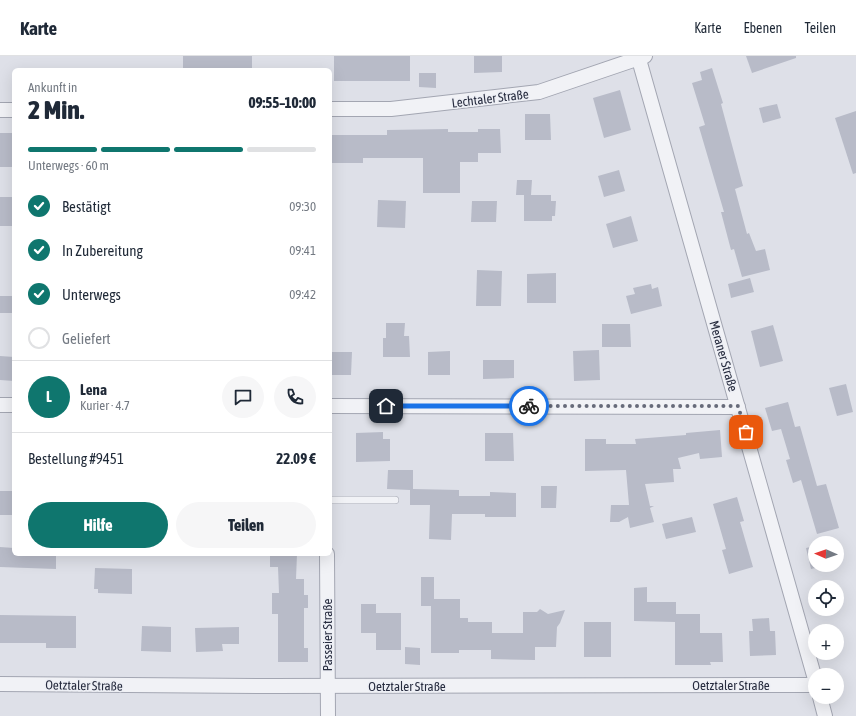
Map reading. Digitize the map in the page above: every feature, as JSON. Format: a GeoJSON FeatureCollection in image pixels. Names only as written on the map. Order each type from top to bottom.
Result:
{"type":"FeatureCollection","features":[{"type":"Feature","properties":{"kind":"street","name":"Lechtaler Straße"},"geometry":{"type":"LineString","coordinates":[[332,109],[391,109],[540,92],[640,57]]}},
{"type":"Feature","properties":{"kind":"street","name":"Meraner Straße"},"geometry":{"type":"LineString","coordinates":[[640,57],[812,668]]}},
{"type":"Feature","properties":{"kind":"street"},"geometry":{"type":"LineString","coordinates":[[0,110],[12,110]]}},
{"type":"Feature","properties":{"kind":"street"},"geometry":{"type":"LineString","coordinates":[[0,405],[12,405]]}},
{"type":"Feature","properties":{"kind":"street"},"geometry":{"type":"LineString","coordinates":[[332,406],[738,406]]}},
{"type":"Feature","properties":{"kind":"street","name":"Passeier Straße"},"geometry":{"type":"LineString","coordinates":[[327,556],[328,716]]}},
{"type":"Feature","properties":{"kind":"street","name":"Oetztaler Straße"},"geometry":{"type":"LineString","coordinates":[[0,684],[328,686],[808,685]]}},
{"type":"Feature","properties":{"kind":"street"},"geometry":{"type":"LineString","coordinates":[[822,704],[825,716]]}},
{"type":"Feature","properties":{"kind":"lane"},"geometry":{"type":"LineString","coordinates":[[332,500],[395,500]]}},
{"type":"Feature","properties":{"kind":"building"},"geometry":{"type":"Polygon","coordinates":[[[183,56],[252,56],[252,68],[183,68],[183,56]]]}},
{"type":"Feature","properties":{"kind":"building"},"geometry":{"type":"Polygon","coordinates":[[[334,56],[410,56],[410,81],[334,81],[334,56]]]}},
{"type":"Feature","properties":{"kind":"building"},"geometry":{"type":"Polygon","coordinates":[[[474,56],[502,56],[502,72],[474,73],[474,56]]]}},
{"type":"Feature","properties":{"kind":"building"},"geometry":{"type":"Polygon","coordinates":[[[746,56],[796,56],[796,58],[752,73],[746,56]]]}},
{"type":"Feature","properties":{"kind":"building"},"geometry":{"type":"Polygon","coordinates":[[[712,68],[723,103],[721,104],[743,186],[735,189],[747,234],[749,233],[756,251],[765,249],[770,270],[742,277],[734,249],[731,250],[721,212],[724,212],[699,127],[705,125],[692,83],[702,80],[700,72],[712,68]]]}},
{"type":"Feature","properties":{"kind":"building"},"geometry":{"type":"Polygon","coordinates":[[[419,73],[436,73],[436,88],[419,87],[419,73]]]}},
{"type":"Feature","properties":{"kind":"building"},"geometry":{"type":"Polygon","coordinates":[[[620,90],[631,130],[604,138],[593,98],[620,90]]]}},
{"type":"Feature","properties":{"kind":"building"},"geometry":{"type":"Polygon","coordinates":[[[777,104],[781,118],[763,123],[759,108],[777,104]]]}},
{"type":"Feature","properties":{"kind":"building"},"geometry":{"type":"Polygon","coordinates":[[[856,111],[856,173],[853,174],[835,118],[856,111]]]}},
{"type":"Feature","properties":{"kind":"building"},"geometry":{"type":"Polygon","coordinates":[[[525,114],[550,114],[551,140],[525,140],[525,114]]]}},
{"type":"Feature","properties":{"kind":"building"},"geometry":{"type":"Polygon","coordinates":[[[448,129],[448,132],[478,132],[478,129],[500,129],[501,153],[478,153],[478,162],[460,162],[460,193],[423,193],[423,158],[363,158],[363,163],[332,163],[332,135],[387,135],[387,130],[448,129]]]}},
{"type":"Feature","properties":{"kind":"building"},"geometry":{"type":"Polygon","coordinates":[[[0,133],[12,133],[12,167],[0,167],[0,133]]]}},
{"type":"Feature","properties":{"kind":"building"},"geometry":{"type":"Polygon","coordinates":[[[619,170],[625,191],[604,197],[598,176],[619,170]]]}},
{"type":"Feature","properties":{"kind":"building"},"geometry":{"type":"Polygon","coordinates":[[[517,180],[532,180],[531,195],[551,195],[551,201],[556,201],[555,216],[552,216],[552,221],[524,221],[524,195],[516,195],[517,180]]]}},
{"type":"Feature","properties":{"kind":"building"},"geometry":{"type":"Polygon","coordinates":[[[0,197],[12,197],[12,226],[0,226],[0,197]]]}},
{"type":"Feature","properties":{"kind":"building"},"geometry":{"type":"Polygon","coordinates":[[[378,200],[406,201],[405,228],[377,227],[378,200]]]}},
{"type":"Feature","properties":{"kind":"building"},"geometry":{"type":"Polygon","coordinates":[[[472,201],[497,201],[496,222],[471,222],[472,201]]]}},
{"type":"Feature","properties":{"kind":"building"},"geometry":{"type":"Polygon","coordinates":[[[631,216],[638,241],[613,248],[606,224],[631,216]]]}},
{"type":"Feature","properties":{"kind":"building"},"geometry":{"type":"Polygon","coordinates":[[[477,270],[502,271],[501,306],[476,306],[477,270]]]}},
{"type":"Feature","properties":{"kind":"building"},"geometry":{"type":"Polygon","coordinates":[[[556,273],[556,303],[527,303],[527,274],[556,273]]]}},
{"type":"Feature","properties":{"kind":"building"},"geometry":{"type":"Polygon","coordinates":[[[750,278],[754,292],[731,298],[728,284],[750,278]]]}},
{"type":"Feature","properties":{"kind":"building"},"geometry":{"type":"Polygon","coordinates":[[[651,284],[652,289],[658,287],[662,306],[631,314],[626,296],[635,294],[633,288],[651,284]]]}},
{"type":"Feature","properties":{"kind":"building"},"geometry":{"type":"Polygon","coordinates":[[[0,296],[12,296],[12,313],[0,313],[0,296]]]}},
{"type":"Feature","properties":{"kind":"building"},"geometry":{"type":"Polygon","coordinates":[[[386,323],[405,323],[404,336],[409,336],[410,357],[383,357],[383,338],[386,338],[386,323]]]}},
{"type":"Feature","properties":{"kind":"building"},"geometry":{"type":"Polygon","coordinates":[[[602,324],[630,324],[631,347],[602,347],[602,324]]]}},
{"type":"Feature","properties":{"kind":"building"},"geometry":{"type":"Polygon","coordinates":[[[773,325],[783,361],[760,367],[751,331],[773,325]]]}},
{"type":"Feature","properties":{"kind":"building"},"geometry":{"type":"Polygon","coordinates":[[[599,350],[600,380],[574,381],[573,351],[599,350]]]}},
{"type":"Feature","properties":{"kind":"building"},"geometry":{"type":"Polygon","coordinates":[[[450,351],[450,375],[428,375],[428,352],[450,351]]]}},
{"type":"Feature","properties":{"kind":"building"},"geometry":{"type":"Polygon","coordinates":[[[332,352],[352,352],[351,375],[332,375],[332,352]]]}},
{"type":"Feature","properties":{"kind":"building"},"geometry":{"type":"Polygon","coordinates":[[[0,356],[12,357],[12,381],[0,380],[0,356]]]}},
{"type":"Feature","properties":{"kind":"building"},"geometry":{"type":"Polygon","coordinates":[[[483,360],[514,360],[514,378],[483,379],[483,360]]]}},
{"type":"Feature","properties":{"kind":"building"},"geometry":{"type":"Polygon","coordinates":[[[846,384],[853,412],[837,416],[829,388],[846,384]]]}},
{"type":"Feature","properties":{"kind":"building"},"geometry":{"type":"Polygon","coordinates":[[[788,402],[795,427],[800,426],[817,486],[826,484],[839,528],[817,534],[801,480],[793,483],[786,460],[790,459],[781,429],[772,431],[765,408],[788,402]]]}},
{"type":"Feature","properties":{"kind":"building"},"geometry":{"type":"Polygon","coordinates":[[[720,430],[722,457],[700,459],[699,453],[678,458],[681,469],[673,469],[674,482],[645,484],[650,506],[654,506],[650,508],[654,522],[630,528],[628,517],[619,522],[610,522],[611,505],[629,505],[626,470],[585,471],[585,439],[606,439],[606,444],[636,444],[635,439],[686,435],[686,433],[720,430]]]}},
{"type":"Feature","properties":{"kind":"building"},"geometry":{"type":"Polygon","coordinates":[[[383,432],[383,439],[390,439],[390,461],[356,462],[356,433],[383,432]]]}},
{"type":"Feature","properties":{"kind":"building"},"geometry":{"type":"Polygon","coordinates":[[[485,433],[513,433],[514,461],[485,461],[485,433]]]}},
{"type":"Feature","properties":{"kind":"building"},"geometry":{"type":"Polygon","coordinates":[[[388,470],[413,470],[413,489],[459,490],[459,496],[490,496],[490,492],[516,493],[516,517],[485,517],[485,514],[452,514],[451,540],[429,539],[430,505],[410,505],[410,490],[387,489],[388,470]]]}},
{"type":"Feature","properties":{"kind":"building"},"geometry":{"type":"Polygon","coordinates":[[[541,486],[557,486],[556,508],[541,508],[541,486]]]}},
{"type":"Feature","properties":{"kind":"building"},"geometry":{"type":"Polygon","coordinates":[[[0,491],[12,491],[12,515],[0,515],[0,491]]]}},
{"type":"Feature","properties":{"kind":"building"},"geometry":{"type":"Polygon","coordinates":[[[737,497],[744,521],[740,522],[753,567],[729,574],[722,550],[726,549],[713,504],[737,497]]]}},
{"type":"Feature","properties":{"kind":"building"},"geometry":{"type":"Polygon","coordinates":[[[692,517],[696,532],[666,539],[662,524],[692,517]]]}},
{"type":"Feature","properties":{"kind":"building"},"geometry":{"type":"Polygon","coordinates":[[[0,547],[12,548],[12,556],[56,556],[56,569],[0,567],[0,547]]]}},
{"type":"Feature","properties":{"kind":"building"},"geometry":{"type":"Polygon","coordinates":[[[270,556],[297,556],[296,579],[304,579],[304,595],[308,595],[308,608],[304,608],[304,648],[308,648],[308,662],[278,662],[278,614],[272,614],[272,593],[279,593],[278,567],[270,567],[270,556]]]}},
{"type":"Feature","properties":{"kind":"building"},"geometry":{"type":"Polygon","coordinates":[[[95,568],[132,569],[132,594],[98,593],[98,589],[94,589],[95,568]]]}},
{"type":"Feature","properties":{"kind":"building"},"geometry":{"type":"Polygon","coordinates":[[[421,577],[434,577],[434,599],[460,599],[460,618],[468,618],[468,622],[492,622],[492,633],[523,633],[523,612],[537,612],[540,609],[548,614],[565,610],[557,627],[556,647],[535,647],[535,660],[491,659],[491,650],[459,650],[459,653],[431,653],[431,606],[421,606],[421,577]]]}},
{"type":"Feature","properties":{"kind":"building"},"geometry":{"type":"Polygon","coordinates":[[[647,587],[647,602],[676,602],[676,614],[700,614],[700,633],[722,633],[723,662],[710,662],[711,665],[675,665],[675,622],[634,621],[634,588],[647,587]]]}},
{"type":"Feature","properties":{"kind":"building"},"geometry":{"type":"Polygon","coordinates":[[[361,604],[376,604],[376,613],[401,613],[401,650],[376,650],[376,633],[361,633],[361,604]]]}},
{"type":"Feature","properties":{"kind":"building"},"geometry":{"type":"Polygon","coordinates":[[[0,615],[76,616],[76,648],[46,648],[46,643],[0,643],[0,615]]]}},
{"type":"Feature","properties":{"kind":"building"},"geometry":{"type":"Polygon","coordinates":[[[769,618],[770,631],[775,631],[776,655],[750,656],[749,631],[753,631],[752,619],[769,618]]]}},
{"type":"Feature","properties":{"kind":"building"},"geometry":{"type":"Polygon","coordinates":[[[584,622],[611,622],[611,657],[584,657],[584,622]]]}},
{"type":"Feature","properties":{"kind":"building"},"geometry":{"type":"Polygon","coordinates":[[[142,626],[171,627],[171,652],[141,651],[142,626]]]}},
{"type":"Feature","properties":{"kind":"building"},"geometry":{"type":"Polygon","coordinates":[[[239,627],[239,644],[222,644],[223,651],[196,652],[195,628],[239,627]]]}},
{"type":"Feature","properties":{"kind":"building"},"geometry":{"type":"Polygon","coordinates":[[[405,647],[420,648],[420,665],[405,664],[405,647]]]}},
{"type":"Feature","properties":{"kind":"way so far"},"geometry":{"type":"LineString","coordinates":[[529,406],[738,406],[746,432]]}},
{"type":"Feature","properties":{"kind":"route"},"geometry":{"type":"LineString","coordinates":[[386,406],[529,406]]}}]}
